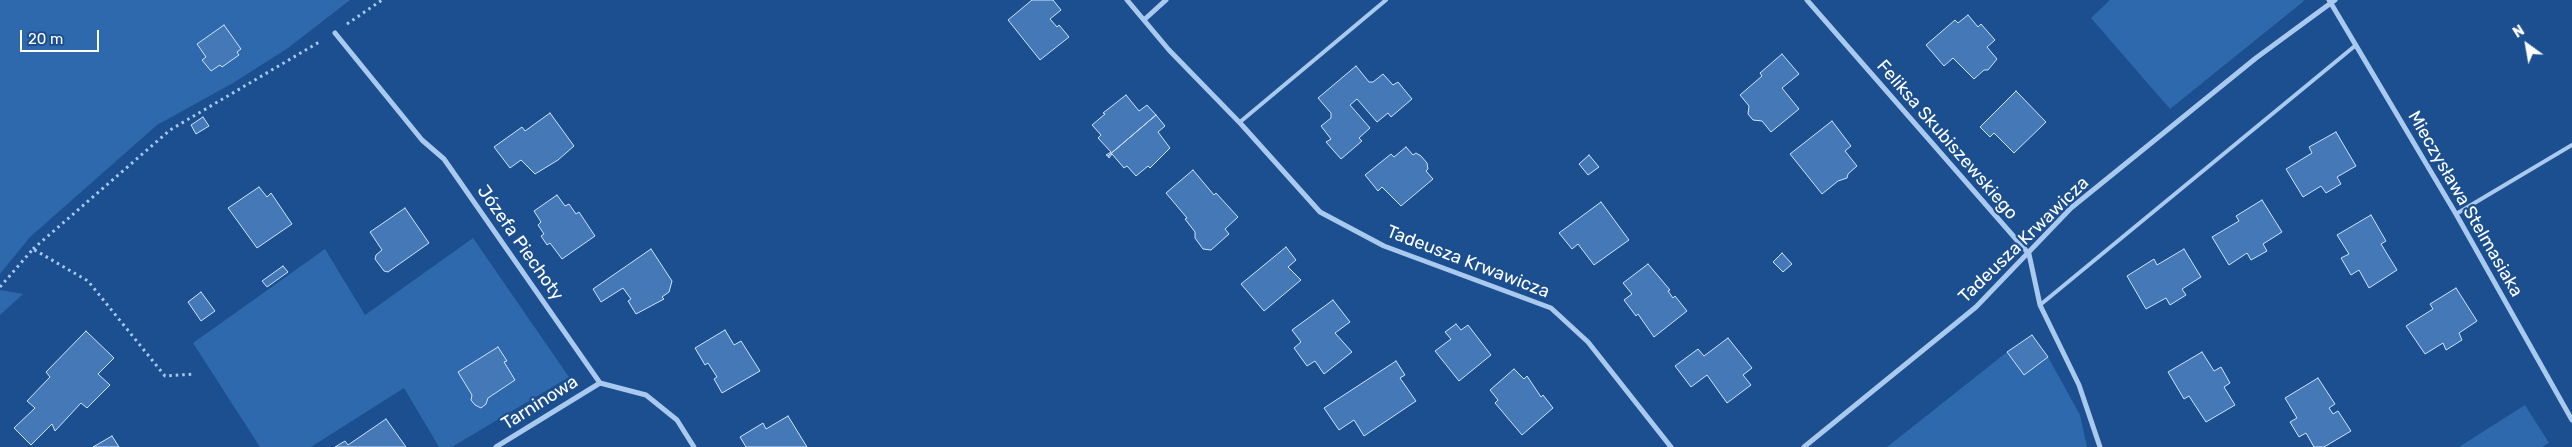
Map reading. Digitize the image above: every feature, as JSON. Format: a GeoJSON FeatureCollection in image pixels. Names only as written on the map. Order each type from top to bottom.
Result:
{"type":"FeatureCollection","features":[{"type":"Feature","properties":{"kind":"street","name":"Tadeusza Krwawicza"},"geometry":{"type":"LineString","coordinates":[[1127,0],[1170,50],[1240,122],[1320,212],[1384,246],[1551,308],[1588,342],[1671,447]]}},
{"type":"Feature","properties":{"kind":"street"},"geometry":{"type":"LineString","coordinates":[[1145,19],[1166,0]]}},
{"type":"Feature","properties":{"kind":"street","name":"Feliksa Skubiszewskiego"},"geometry":{"type":"LineString","coordinates":[[1807,0],[2029,254],[2040,305],[2079,385],[2100,447]]}},
{"type":"Feature","properties":{"kind":"street","name":"Tadeusza Krwawicza"},"geometry":{"type":"LineString","coordinates":[[1804,447],[1976,307],[2029,254],[2071,208],[2256,58],[2332,1]]}},
{"type":"Feature","properties":{"kind":"street","name":"Mieczysława Stelmasiaka"},"geometry":{"type":"LineString","coordinates":[[2332,1],[2456,214],[2572,420]]}},
{"type":"Feature","properties":{"kind":"street","name":"Józefa Piechoty"},"geometry":{"type":"LineString","coordinates":[[335,33],[422,140],[444,159],[600,382]]}},
{"type":"Feature","properties":{"kind":"street"},"geometry":{"type":"LineString","coordinates":[[600,382],[646,395],[677,420],[694,447]]}},
{"type":"Feature","properties":{"kind":"street","name":"Tarninowa"},"geometry":{"type":"LineString","coordinates":[[496,447],[600,382]]}},
{"type":"Feature","properties":{"kind":"lane"},"geometry":{"type":"LineString","coordinates":[[1240,122],[1386,0]]}},
{"type":"Feature","properties":{"kind":"lane"},"geometry":{"type":"LineString","coordinates":[[2040,305],[2356,45]]}},
{"type":"Feature","properties":{"kind":"lane"},"geometry":{"type":"LineString","coordinates":[[2456,214],[2572,145]]}},
{"type":"Feature","properties":{"kind":"path"},"geometry":{"type":"LineString","coordinates":[[0,287],[33,250],[170,130],[335,33],[382,0]]}},
{"type":"Feature","properties":{"kind":"path"},"geometry":{"type":"LineString","coordinates":[[33,250],[88,281],[165,376],[195,374]]}},
{"type":"Feature","properties":{"kind":"shaded area"},"geometry":{"type":"Polygon","coordinates":[[[0,0],[350,0],[288,48],[233,83],[157,125],[30,237],[0,274],[0,0]]]}},
{"type":"Feature","properties":{"kind":"shaded area"},"geometry":{"type":"Polygon","coordinates":[[[2110,0],[2304,1],[2170,109],[2091,18],[2110,0]]]}},
{"type":"Feature","properties":{"kind":"shaded area"},"geometry":{"type":"Polygon","coordinates":[[[473,238],[569,377],[452,447],[439,447],[404,388],[311,447],[260,447],[193,343],[325,249],[365,315],[473,238]]]}},
{"type":"Feature","properties":{"kind":"shaded area"},"geometry":{"type":"Polygon","coordinates":[[[0,290],[23,294],[0,315],[0,290]]]}},
{"type":"Feature","properties":{"kind":"shaded area"},"geometry":{"type":"Polygon","coordinates":[[[2007,352],[2024,375],[2048,357],[2080,415],[2087,447],[1887,447],[2007,352]]]}},
{"type":"Feature","properties":{"kind":"shaded area"},"geometry":{"type":"Polygon","coordinates":[[[2525,405],[2549,443],[2542,447],[2459,447],[2525,405]]]}},
{"type":"Feature","properties":{"kind":"building"},"geometry":{"type":"Polygon","coordinates":[[[1032,0],[1053,0],[1061,10],[1050,19],[1057,27],[1059,25],[1069,37],[1040,60],[1008,20],[1032,0]]]}},
{"type":"Feature","properties":{"kind":"building"},"geometry":{"type":"Polygon","coordinates":[[[1968,15],[1978,27],[1981,24],[1995,40],[1987,47],[1997,59],[1988,70],[1984,70],[1974,79],[1953,58],[1944,66],[1926,45],[1955,20],[1958,23],[1968,15]]]}},
{"type":"Feature","properties":{"kind":"building"},"geometry":{"type":"Polygon","coordinates":[[[224,25],[241,49],[237,52],[239,55],[222,67],[220,65],[211,71],[202,60],[206,57],[197,44],[224,25]]]}},
{"type":"Feature","properties":{"kind":"building"},"geometry":{"type":"Polygon","coordinates":[[[1782,54],[1799,74],[1782,88],[1799,109],[1771,132],[1762,121],[1753,120],[1748,114],[1749,106],[1740,95],[1762,76],[1760,73],[1782,54]]]}},
{"type":"Feature","properties":{"kind":"building"},"geometry":{"type":"Polygon","coordinates":[[[1356,66],[1369,82],[1373,82],[1383,74],[1393,85],[1398,82],[1412,99],[1391,117],[1388,113],[1377,122],[1357,99],[1350,105],[1370,128],[1359,138],[1362,141],[1341,159],[1326,142],[1331,139],[1321,126],[1331,118],[1331,113],[1318,98],[1356,66]]]}},
{"type":"Feature","properties":{"kind":"building"},"geometry":{"type":"Polygon","coordinates":[[[2016,91],[2046,122],[2014,153],[1994,133],[1990,137],[1980,127],[2016,91]]]}},
{"type":"Feature","properties":{"kind":"building"},"geometry":{"type":"Polygon","coordinates":[[[1126,95],[1139,111],[1147,105],[1156,115],[1108,156],[1106,155],[1111,152],[1098,138],[1101,135],[1092,125],[1105,114],[1103,113],[1126,95]]]}},
{"type":"Feature","properties":{"kind":"building"},"geometry":{"type":"Polygon","coordinates":[[[550,113],[574,146],[558,160],[535,174],[521,160],[510,168],[494,147],[522,127],[525,131],[550,113]]]}},
{"type":"Feature","properties":{"kind":"building"},"geometry":{"type":"Polygon","coordinates":[[[1156,115],[1165,126],[1158,132],[1170,148],[1150,168],[1148,166],[1136,176],[1127,166],[1124,168],[1112,154],[1109,158],[1108,156],[1156,115]]]}},
{"type":"Feature","properties":{"kind":"building"},"geometry":{"type":"Polygon","coordinates":[[[203,117],[209,126],[196,134],[191,125],[203,117]]]}},
{"type":"Feature","properties":{"kind":"building"},"geometry":{"type":"Polygon","coordinates":[[[1832,121],[1851,146],[1845,151],[1857,166],[1848,174],[1847,178],[1838,181],[1822,194],[1790,154],[1832,121]]]}},
{"type":"Feature","properties":{"kind":"building"},"geometry":{"type":"Polygon","coordinates":[[[2336,132],[2356,166],[2337,177],[2341,184],[2326,193],[2321,186],[2303,197],[2286,169],[2312,153],[2309,147],[2336,132]]]}},
{"type":"Feature","properties":{"kind":"building"},"geometry":{"type":"Polygon","coordinates":[[[1406,147],[1413,155],[1416,153],[1427,163],[1428,169],[1426,171],[1433,179],[1401,206],[1382,187],[1378,191],[1365,175],[1391,154],[1394,157],[1406,147]]]}},
{"type":"Feature","properties":{"kind":"building"},"geometry":{"type":"Polygon","coordinates":[[[1589,155],[1599,167],[1588,175],[1579,164],[1589,155]]]}},
{"type":"Feature","properties":{"kind":"building"},"geometry":{"type":"Polygon","coordinates":[[[1193,170],[1214,195],[1216,193],[1238,217],[1225,229],[1229,234],[1211,250],[1203,249],[1195,238],[1195,232],[1185,219],[1187,218],[1166,193],[1193,170]]]}},
{"type":"Feature","properties":{"kind":"building"},"geometry":{"type":"Polygon","coordinates":[[[259,187],[267,197],[271,193],[292,224],[257,248],[228,208],[259,187]]]}},
{"type":"Feature","properties":{"kind":"building"},"geometry":{"type":"Polygon","coordinates":[[[557,195],[565,206],[569,204],[576,214],[579,212],[595,236],[562,259],[550,243],[547,245],[541,236],[544,234],[538,225],[541,222],[534,211],[557,195]]]}},
{"type":"Feature","properties":{"kind":"building"},"geometry":{"type":"Polygon","coordinates":[[[2262,200],[2282,232],[2263,244],[2267,251],[2251,260],[2247,253],[2229,265],[2212,237],[2239,221],[2236,216],[2262,200]]]}},
{"type":"Feature","properties":{"kind":"building"},"geometry":{"type":"Polygon","coordinates":[[[1601,202],[1629,240],[1594,265],[1578,244],[1572,249],[1559,233],[1601,202]]]}},
{"type":"Feature","properties":{"kind":"building"},"geometry":{"type":"Polygon","coordinates":[[[405,208],[429,243],[388,272],[384,271],[375,259],[376,255],[382,250],[370,232],[405,208]]]}},
{"type":"Feature","properties":{"kind":"building"},"geometry":{"type":"Polygon","coordinates":[[[2371,215],[2386,241],[2381,244],[2397,270],[2369,288],[2359,270],[2351,275],[2341,258],[2349,254],[2337,235],[2371,215]]]}},
{"type":"Feature","properties":{"kind":"building"},"geometry":{"type":"Polygon","coordinates":[[[1286,247],[1296,260],[1288,267],[1301,280],[1264,311],[1241,284],[1286,247]]]}},
{"type":"Feature","properties":{"kind":"building"},"geometry":{"type":"Polygon","coordinates":[[[651,249],[672,281],[669,292],[662,297],[664,299],[636,314],[628,301],[631,299],[623,288],[601,302],[593,289],[651,249]]]}},
{"type":"Feature","properties":{"kind":"building"},"geometry":{"type":"Polygon","coordinates":[[[2184,249],[2201,277],[2182,289],[2186,295],[2170,305],[2166,298],[2146,309],[2127,276],[2154,259],[2157,265],[2184,249]]]}},
{"type":"Feature","properties":{"kind":"building"},"geometry":{"type":"Polygon","coordinates":[[[1782,253],[1792,264],[1783,272],[1773,262],[1782,253]]]}},
{"type":"Feature","properties":{"kind":"building"},"geometry":{"type":"Polygon","coordinates":[[[1648,264],[1670,290],[1668,291],[1673,298],[1675,296],[1687,311],[1654,337],[1638,314],[1636,316],[1624,300],[1632,294],[1623,283],[1648,264]]]}},
{"type":"Feature","properties":{"kind":"building"},"geometry":{"type":"Polygon","coordinates":[[[283,266],[288,272],[267,287],[262,281],[283,266]]]}},
{"type":"Feature","properties":{"kind":"building"},"geometry":{"type":"Polygon","coordinates":[[[2456,288],[2477,321],[2459,333],[2462,340],[2446,350],[2443,343],[2425,354],[2406,326],[2433,309],[2430,304],[2456,288]]]}},
{"type":"Feature","properties":{"kind":"building"},"geometry":{"type":"Polygon","coordinates":[[[201,292],[215,311],[201,321],[188,302],[201,292]]]}},
{"type":"Feature","properties":{"kind":"building"},"geometry":{"type":"Polygon","coordinates":[[[1333,300],[1350,322],[1335,333],[1352,352],[1324,374],[1315,361],[1307,366],[1294,348],[1301,342],[1292,330],[1333,300]]]}},
{"type":"Feature","properties":{"kind":"building"},"geometry":{"type":"Polygon","coordinates":[[[1456,324],[1461,330],[1468,325],[1491,355],[1459,381],[1435,351],[1451,339],[1445,332],[1456,324]]]}},
{"type":"Feature","properties":{"kind":"building"},"geometry":{"type":"Polygon","coordinates":[[[725,330],[734,345],[741,341],[760,371],[722,393],[714,379],[717,377],[708,363],[705,365],[695,348],[725,330]]]}},
{"type":"Feature","properties":{"kind":"building"},"geometry":{"type":"Polygon","coordinates":[[[86,331],[114,358],[98,374],[110,385],[87,408],[81,403],[55,431],[52,424],[31,445],[14,428],[35,408],[27,401],[50,377],[46,372],[86,331]]]}},
{"type":"Feature","properties":{"kind":"building"},"geometry":{"type":"Polygon","coordinates":[[[2032,335],[2048,357],[2024,375],[2007,352],[2032,335]]]}},
{"type":"Feature","properties":{"kind":"building"},"geometry":{"type":"Polygon","coordinates":[[[1728,338],[1752,368],[1743,375],[1751,385],[1727,403],[1707,375],[1691,387],[1675,366],[1698,349],[1704,356],[1728,338]]]}},
{"type":"Feature","properties":{"kind":"building"},"geometry":{"type":"Polygon","coordinates":[[[498,347],[507,361],[504,362],[515,380],[488,398],[486,404],[481,408],[471,400],[472,395],[458,372],[498,347]]]}},
{"type":"Feature","properties":{"kind":"building"},"geometry":{"type":"Polygon","coordinates":[[[2202,352],[2214,371],[2221,367],[2230,383],[2224,387],[2235,405],[2206,422],[2189,396],[2184,399],[2168,372],[2202,352]]]}},
{"type":"Feature","properties":{"kind":"building"},"geometry":{"type":"Polygon","coordinates":[[[1396,361],[1405,375],[1400,378],[1416,401],[1364,436],[1354,420],[1339,430],[1324,408],[1396,361]]]}},
{"type":"Feature","properties":{"kind":"building"},"geometry":{"type":"Polygon","coordinates":[[[1514,369],[1524,379],[1527,376],[1541,397],[1543,395],[1553,408],[1522,435],[1495,403],[1498,400],[1490,390],[1514,369]]]}},
{"type":"Feature","properties":{"kind":"building"},"geometry":{"type":"Polygon","coordinates":[[[2318,378],[2335,404],[2329,408],[2333,414],[2338,411],[2351,431],[2324,447],[2314,447],[2306,433],[2299,437],[2290,422],[2297,418],[2285,398],[2318,378]]]}},
{"type":"Feature","properties":{"kind":"building"},"geometry":{"type":"Polygon","coordinates":[[[788,416],[807,447],[746,447],[740,437],[763,423],[766,429],[788,416]]]}},
{"type":"Feature","properties":{"kind":"building"},"geometry":{"type":"Polygon","coordinates":[[[386,419],[406,447],[335,447],[345,441],[348,445],[386,419]]]}},
{"type":"Feature","properties":{"kind":"building"},"geometry":{"type":"Polygon","coordinates":[[[112,436],[119,447],[93,447],[112,436]]]}}]}
